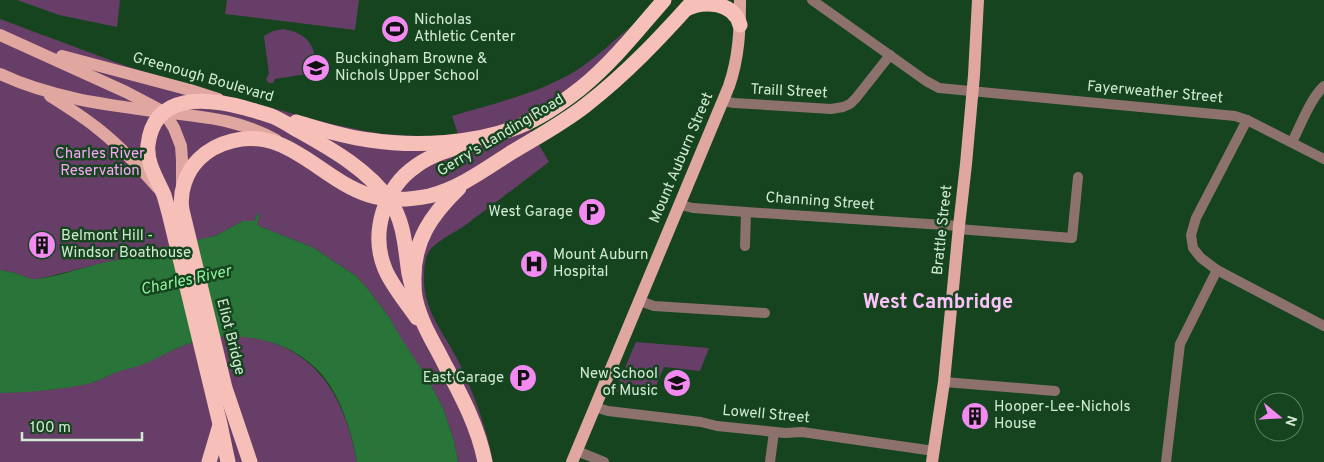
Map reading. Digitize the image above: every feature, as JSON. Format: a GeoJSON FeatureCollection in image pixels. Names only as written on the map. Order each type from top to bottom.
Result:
{"type":"FeatureCollection","features":[{"type":"Feature","properties":{"kind":"highway","name":"Gerry's Landing Road"},"geometry":{"type":"LineString","coordinates":[[272,116],[340,134],[391,143],[431,143],[491,135],[526,123],[551,110],[575,93],[611,60],[664,0]]}},
{"type":"Feature","properties":{"kind":"highway","name":"Gerry's Landing Road"},"geometry":{"type":"LineString","coordinates":[[182,190],[187,177],[198,160],[209,151],[227,142],[244,138],[263,138],[280,144],[350,188],[368,195],[388,199],[413,198],[434,194],[453,187],[476,175],[568,118],[592,100],[642,57],[687,3]]}},
{"type":"Feature","properties":{"kind":"highway"},"geometry":{"type":"LineString","coordinates":[[687,3],[715,3],[734,12],[740,25]]}},
{"type":"Feature","properties":{"kind":"highway"},"geometry":{"type":"LineString","coordinates":[[178,220],[151,167],[148,149],[153,127],[164,112],[178,104],[196,101],[240,107]]}},
{"type":"Feature","properties":{"kind":"highway","name":"Greenough Boulevard"},"geometry":{"type":"LineString","coordinates":[[240,107],[272,116],[325,145],[367,177],[388,199],[396,212],[402,229],[415,300]]}},
{"type":"Feature","properties":{"kind":"highway"},"geometry":{"type":"LineString","coordinates":[[430,336],[388,277],[379,245],[379,231],[383,214],[393,189],[409,171],[422,162],[491,135]]}},
{"type":"Feature","properties":{"kind":"highway"},"geometry":{"type":"LineString","coordinates":[[476,175],[446,202],[426,229],[418,250],[415,265],[415,300],[430,336],[466,405],[478,434],[485,462]]}},
{"type":"Feature","properties":{"kind":"highway","name":"Eliot Bridge"},"geometry":{"type":"LineString","coordinates":[[182,190],[178,220],[212,364],[220,424],[228,462]]}},
{"type":"Feature","properties":{"kind":"highway","name":"Eliot Bridge"},"geometry":{"type":"LineString","coordinates":[[212,364],[226,393],[250,462]]}},
{"type":"Feature","properties":{"kind":"highway"},"geometry":{"type":"LineString","coordinates":[[209,462],[220,424]]}},
{"type":"Feature","properties":{"kind":"main road","name":"Mount Auburn Street"},"geometry":{"type":"LineString","coordinates":[[574,456],[732,80],[737,58],[740,0]]}},
{"type":"Feature","properties":{"kind":"main road","name":"Brattle Street"},"geometry":{"type":"LineString","coordinates":[[933,457],[944,382],[958,228],[966,164],[978,0]]}},
{"type":"Feature","properties":{"kind":"main road"},"geometry":{"type":"LineString","coordinates":[[0,47],[6,38]]}},
{"type":"Feature","properties":{"kind":"main road","name":"Greenough Boulevard"},"geometry":{"type":"LineString","coordinates":[[6,38],[134,96],[164,112]]}},
{"type":"Feature","properties":{"kind":"main road","name":"Greenough Boulevard"},"geometry":{"type":"LineString","coordinates":[[28,48],[190,90],[240,107]]}},
{"type":"Feature","properties":{"kind":"main road","name":"Greenough Boulevard"},"geometry":{"type":"LineString","coordinates":[[0,74],[39,89],[83,100],[209,117],[247,127],[275,139],[295,152]]}},
{"type":"Feature","properties":{"kind":"main road","name":"Greenough Boulevard"},"geometry":{"type":"LineString","coordinates":[[39,89],[80,115],[111,139],[163,193]]}},
{"type":"Feature","properties":{"kind":"main road"},"geometry":{"type":"LineString","coordinates":[[164,112],[174,128],[181,146],[182,190]]}},
{"type":"Feature","properties":{"kind":"street","name":"Fayerweather Street"},"geometry":{"type":"LineString","coordinates":[[812,0],[942,89],[1234,116],[1247,120],[1324,159]]}},
{"type":"Feature","properties":{"kind":"street","name":"Traill Street"},"geometry":{"type":"LineString","coordinates":[[723,101],[813,109],[839,108],[850,104],[856,98],[890,55]]}},
{"type":"Feature","properties":{"kind":"street"},"geometry":{"type":"LineString","coordinates":[[1292,142],[1308,108],[1324,86]]}},
{"type":"Feature","properties":{"kind":"street"},"geometry":{"type":"LineString","coordinates":[[1247,120],[1196,218],[1192,235],[1194,248],[1201,258],[1217,270],[1324,326]]}},
{"type":"Feature","properties":{"kind":"street","name":"Channing Street"},"geometry":{"type":"LineString","coordinates":[[680,205],[693,208],[1072,238],[1078,177]]}},
{"type":"Feature","properties":{"kind":"street"},"geometry":{"type":"LineString","coordinates":[[746,212],[746,246]]}},
{"type":"Feature","properties":{"kind":"street"},"geometry":{"type":"LineString","coordinates":[[1166,462],[1180,344],[1217,270]]}},
{"type":"Feature","properties":{"kind":"street"},"geometry":{"type":"LineString","coordinates":[[640,301],[654,306],[765,313]]}},
{"type":"Feature","properties":{"kind":"street"},"geometry":{"type":"LineString","coordinates":[[944,382],[1055,391]]}},
{"type":"Feature","properties":{"kind":"street","name":"Lowell Street"},"geometry":{"type":"LineString","coordinates":[[595,407],[608,411],[701,422],[717,426],[774,432],[802,432],[933,457]]}},
{"type":"Feature","properties":{"kind":"street"},"geometry":{"type":"LineString","coordinates":[[770,462],[774,432]]}},
{"type":"Feature","properties":{"kind":"street"},"geometry":{"type":"LineString","coordinates":[[574,456],[604,462]]}},
{"type":"Feature","properties":{"kind":"green space"},"geometry":{"type":"Polygon","coordinates":[[[17,0],[120,0],[117,27],[59,15],[17,0]]]}},
{"type":"Feature","properties":{"kind":"green space"},"geometry":{"type":"Polygon","coordinates":[[[227,0],[359,0],[355,30],[225,14],[227,0]]]}},
{"type":"Feature","properties":{"kind":"green space","name":"Charles River Reservation"},"geometry":{"type":"Polygon","coordinates":[[[0,19],[126,66],[208,91],[332,124],[383,134],[417,136],[458,134],[452,116],[514,98],[544,87],[572,73],[588,63],[630,27],[576,87],[524,119],[549,162],[464,226],[446,237],[428,252],[426,257],[424,287],[427,300],[436,323],[456,356],[472,392],[481,415],[493,462],[458,462],[454,441],[443,408],[426,376],[400,338],[389,317],[356,276],[314,248],[259,226],[257,224],[260,215],[258,214],[254,221],[243,221],[215,236],[38,279],[31,279],[0,270],[0,19]]]}},
{"type":"Feature","properties":{"kind":"green space"},"geometry":{"type":"Polygon","coordinates":[[[283,29],[300,34],[306,38],[313,50],[313,73],[275,79],[273,83],[269,83],[266,79],[269,74],[264,36],[273,31],[283,29]]]}},
{"type":"Feature","properties":{"kind":"green space"},"geometry":{"type":"Polygon","coordinates":[[[243,336],[268,341],[290,350],[308,362],[322,377],[344,415],[357,462],[0,462],[0,393],[56,389],[95,382],[116,372],[143,364],[186,344],[221,337],[243,336]]]}},
{"type":"Feature","properties":{"kind":"green space"},"geometry":{"type":"Polygon","coordinates":[[[636,342],[709,348],[700,371],[664,367],[652,395],[615,391],[636,342]]]}},
{"type":"Feature","properties":{"kind":"water","name":"Charles River"},"geometry":{"type":"Polygon","coordinates":[[[258,214],[260,215],[257,224],[259,226],[314,248],[356,276],[367,288],[389,317],[426,376],[443,408],[454,441],[458,462],[357,462],[344,414],[331,387],[318,371],[303,358],[285,348],[266,341],[246,337],[205,339],[185,345],[137,367],[118,372],[89,384],[45,390],[0,393],[0,270],[31,279],[58,275],[160,248],[215,236],[243,221],[254,221],[258,214]]]}},
{"type":"Feature","properties":{"kind":"place","name":"Nicholas Athletic Center"},"geometry":{"type":"Point","coordinates":[395,29]}},
{"type":"Feature","properties":{"kind":"place","name":"Buckingham Browne & Nichols Upper School"},"geometry":{"type":"Point","coordinates":[316,68]}},
{"type":"Feature","properties":{"kind":"place","name":"West Garage"},"geometry":{"type":"Point","coordinates":[592,212]}},
{"type":"Feature","properties":{"kind":"place","name":"Belmont Hill - Windsor Boathouse"},"geometry":{"type":"Point","coordinates":[42,245]}},
{"type":"Feature","properties":{"kind":"place","name":"Mount Auburn Hospital"},"geometry":{"type":"Point","coordinates":[534,264]}},
{"type":"Feature","properties":{"kind":"place","name":"East Garage"},"geometry":{"type":"Point","coordinates":[523,378]}},
{"type":"Feature","properties":{"kind":"place","name":"New School of Music"},"geometry":{"type":"Point","coordinates":[677,383]}},
{"type":"Feature","properties":{"kind":"place","name":"Hooper-Lee-Nichols House"},"geometry":{"type":"Point","coordinates":[975,416]}},
{"type":"Feature","properties":{"kind":"district","name":"West Cambridge"},"geometry":{"type":"Point","coordinates":[938,303]}}]}
